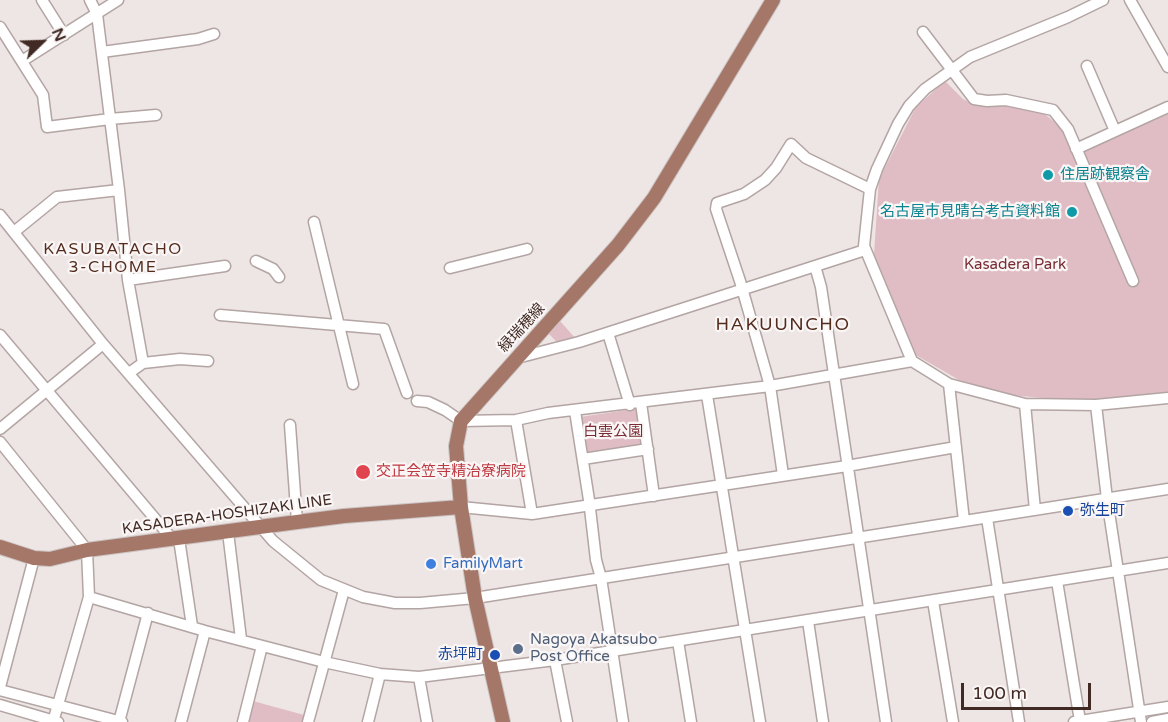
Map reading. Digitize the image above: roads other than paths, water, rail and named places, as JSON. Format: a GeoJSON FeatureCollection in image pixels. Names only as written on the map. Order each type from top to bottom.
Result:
{"type":"FeatureCollection","features":[{"type":"Feature","properties":{"kind":"main road","name":"緑瑞穂線"},"geometry":{"type":"LineString","coordinates":[[461,422],[611,253],[654,198],[773,0]]}},
{"type":"Feature","properties":{"kind":"main road"},"geometry":{"type":"LineString","coordinates":[[461,422],[456,446],[461,507],[475,598],[503,722]]}},
{"type":"Feature","properties":{"kind":"main road","name":"KASADERA-HOSHIZAKI LINE"},"geometry":{"type":"LineString","coordinates":[[0,547],[34,558],[50,559],[87,550],[261,526],[344,516],[461,507]]}},
{"type":"Feature","properties":{"kind":"street"},"geometry":{"type":"LineString","coordinates":[[42,0],[64,35]]}},
{"type":"Feature","properties":{"kind":"street"},"geometry":{"type":"LineString","coordinates":[[90,0],[97,14],[128,280],[143,363]]}},
{"type":"Feature","properties":{"kind":"street"},"geometry":{"type":"LineString","coordinates":[[22,61],[118,0]]}},
{"type":"Feature","properties":{"kind":"street"},"geometry":{"type":"LineString","coordinates":[[1103,0],[970,57],[925,89],[909,106],[877,169],[870,189],[865,250],[912,361],[949,384],[1025,404],[1096,405],[1168,398]]}},
{"type":"Feature","properties":{"kind":"street"},"geometry":{"type":"LineString","coordinates":[[1130,0],[1168,67]]}},
{"type":"Feature","properties":{"kind":"street"},"geometry":{"type":"LineString","coordinates":[[0,27],[43,95],[47,128],[156,115]]}},
{"type":"Feature","properties":{"kind":"street"},"geometry":{"type":"LineString","coordinates":[[922,32],[974,99],[1006,100],[1053,110],[1068,129],[1133,281]]}},
{"type":"Feature","properties":{"kind":"street"},"geometry":{"type":"LineString","coordinates":[[102,51],[198,39],[214,34]]}},
{"type":"Feature","properties":{"kind":"street"},"geometry":{"type":"LineString","coordinates":[[1087,66],[1115,131]]}},
{"type":"Feature","properties":{"kind":"street"},"geometry":{"type":"LineString","coordinates":[[1076,149],[1168,107]]}},
{"type":"Feature","properties":{"kind":"street"},"geometry":{"type":"LineString","coordinates":[[783,476],[770,386],[716,209],[717,202],[744,194],[765,180],[776,168],[791,144],[806,158],[870,189]]}},
{"type":"Feature","properties":{"kind":"street"},"geometry":{"type":"LineString","coordinates":[[0,234],[57,198],[119,190]]}},
{"type":"Feature","properties":{"kind":"street"},"geometry":{"type":"LineString","coordinates":[[0,215],[104,344],[261,526],[294,559],[321,580],[363,597],[395,603],[475,598],[1168,489]]}},
{"type":"Feature","properties":{"kind":"street"},"geometry":{"type":"LineString","coordinates":[[314,222],[353,384]]}},
{"type":"Feature","properties":{"kind":"street"},"geometry":{"type":"LineString","coordinates":[[450,268],[527,249]]}},
{"type":"Feature","properties":{"kind":"street"},"geometry":{"type":"LineString","coordinates":[[517,358],[608,333],[865,250]]}},
{"type":"Feature","properties":{"kind":"street"},"geometry":{"type":"LineString","coordinates":[[256,261],[273,269],[279,277]]}},
{"type":"Feature","properties":{"kind":"street"},"geometry":{"type":"LineString","coordinates":[[128,280],[225,266]]}},
{"type":"Feature","properties":{"kind":"street"},"geometry":{"type":"LineString","coordinates":[[814,266],[821,287],[835,375],[886,722]]}},
{"type":"Feature","properties":{"kind":"street"},"geometry":{"type":"LineString","coordinates":[[220,315],[339,327],[384,329],[407,393]]}},
{"type":"Feature","properties":{"kind":"street"},"geometry":{"type":"LineString","coordinates":[[608,333],[635,404],[648,448],[654,496]]}},
{"type":"Feature","properties":{"kind":"street"},"geometry":{"type":"LineString","coordinates":[[0,335],[176,539],[192,626]]}},
{"type":"Feature","properties":{"kind":"street"},"geometry":{"type":"LineString","coordinates":[[0,429],[104,344]]}},
{"type":"Feature","properties":{"kind":"street"},"geometry":{"type":"LineString","coordinates":[[129,373],[143,363],[180,358],[208,361]]}},
{"type":"Feature","properties":{"kind":"street"},"geometry":{"type":"LineString","coordinates":[[417,401],[428,402],[445,410],[461,422],[516,420],[548,413],[770,386],[912,361]]}},
{"type":"Feature","properties":{"kind":"street"},"geometry":{"type":"LineString","coordinates":[[949,384],[964,521]]}},
{"type":"Feature","properties":{"kind":"street"},"geometry":{"type":"LineString","coordinates":[[707,395],[760,722]]}},
{"type":"Feature","properties":{"kind":"street"},"geometry":{"type":"LineString","coordinates":[[1025,404],[1035,510]]}},
{"type":"Feature","properties":{"kind":"street"},"geometry":{"type":"LineString","coordinates":[[1096,405],[1117,571],[1141,717]]}},
{"type":"Feature","properties":{"kind":"street"},"geometry":{"type":"LineString","coordinates":[[575,411],[596,560],[601,578],[623,722]]}},
{"type":"Feature","properties":{"kind":"street"},"geometry":{"type":"LineString","coordinates":[[516,420],[532,514]]}},
{"type":"Feature","properties":{"kind":"street"},"geometry":{"type":"LineString","coordinates":[[290,425],[297,522]]}},
{"type":"Feature","properties":{"kind":"street"},"geometry":{"type":"LineString","coordinates":[[0,442],[87,550],[89,597],[55,722],[0,705]]}},
{"type":"Feature","properties":{"kind":"street"},"geometry":{"type":"LineString","coordinates":[[461,507],[532,514],[956,447]]}},
{"type":"Feature","properties":{"kind":"street"},"geometry":{"type":"LineString","coordinates":[[582,459],[648,448]]}},
{"type":"Feature","properties":{"kind":"street"},"geometry":{"type":"LineString","coordinates":[[987,518],[1019,722]]}},
{"type":"Feature","properties":{"kind":"street"},"geometry":{"type":"LineString","coordinates":[[228,532],[242,639]]}},
{"type":"Feature","properties":{"kind":"street"},"geometry":{"type":"LineString","coordinates":[[34,558],[0,689],[120,722],[148,613]]}},
{"type":"Feature","properties":{"kind":"street"},"geometry":{"type":"LineString","coordinates":[[89,597],[205,631],[324,662],[380,674],[419,677],[555,660],[1168,563]]}},
{"type":"Feature","properties":{"kind":"street"},"geometry":{"type":"LineString","coordinates":[[1057,581],[1077,722],[1141,717],[1168,707]]}},
{"type":"Feature","properties":{"kind":"street"},"geometry":{"type":"LineString","coordinates":[[308,722],[344,591]]}},
{"type":"Feature","properties":{"kind":"street"},"geometry":{"type":"LineString","coordinates":[[933,601],[953,722]]}},
{"type":"Feature","properties":{"kind":"street"},"geometry":{"type":"LineString","coordinates":[[808,621],[823,722]]}},
{"type":"Feature","properties":{"kind":"street"},"geometry":{"type":"LineString","coordinates":[[181,722],[205,631]]}},
{"type":"Feature","properties":{"kind":"street"},"geometry":{"type":"LineString","coordinates":[[678,641],[691,722]]}},
{"type":"Feature","properties":{"kind":"street"},"geometry":{"type":"LineString","coordinates":[[243,722],[262,646]]}},
{"type":"Feature","properties":{"kind":"street"},"geometry":{"type":"LineString","coordinates":[[555,660],[567,722]]}},
{"type":"Feature","properties":{"kind":"street"},"geometry":{"type":"LineString","coordinates":[[368,722],[380,674]]}},
{"type":"Feature","properties":{"kind":"street"},"geometry":{"type":"LineString","coordinates":[[419,677],[427,722]]}},
{"type":"Feature","properties":{"kind":"street"},"geometry":{"type":"LineString","coordinates":[[1152,722],[1168,719]]}},
{"type":"Feature","properties":{"kind":"place","name":"住居跡観察舎"},"geometry":{"type":"Point","coordinates":[1048,175]}},
{"type":"Feature","properties":{"kind":"place","name":"名古屋市見晴台考古資料館"},"geometry":{"type":"Point","coordinates":[1072,212]}},
{"type":"Feature","properties":{"kind":"place","name":"交正会笠寺精治寮病院"},"geometry":{"type":"Point","coordinates":[363,472]}},
{"type":"Feature","properties":{"kind":"place","name":"弥生町"},"geometry":{"type":"Point","coordinates":[1068,511]}},
{"type":"Feature","properties":{"kind":"place","name":"FamilyMart"},"geometry":{"type":"Point","coordinates":[431,564]}},
{"type":"Feature","properties":{"kind":"place","name":"Nagoya Akatsubo Post Office"},"geometry":{"type":"Point","coordinates":[518,649]}},
{"type":"Feature","properties":{"kind":"place","name":"赤坪町"},"geometry":{"type":"Point","coordinates":[495,655]}},
{"type":"Feature","properties":{"kind":"district","name":"KASUBATACHO 3-CHOME"},"geometry":{"type":"Point","coordinates":[113,259]}},
{"type":"Feature","properties":{"kind":"district","name":"HAKUUNCHO"},"geometry":{"type":"Point","coordinates":[783,325]}},
{"type":"Feature","properties":{"kind":"park label","name":"Kasadera Park"},"geometry":{"type":"Point","coordinates":[1015,265]}},
{"type":"Feature","properties":{"kind":"park label","name":"白雲公園"},"geometry":{"type":"Point","coordinates":[613,432]}}]}
